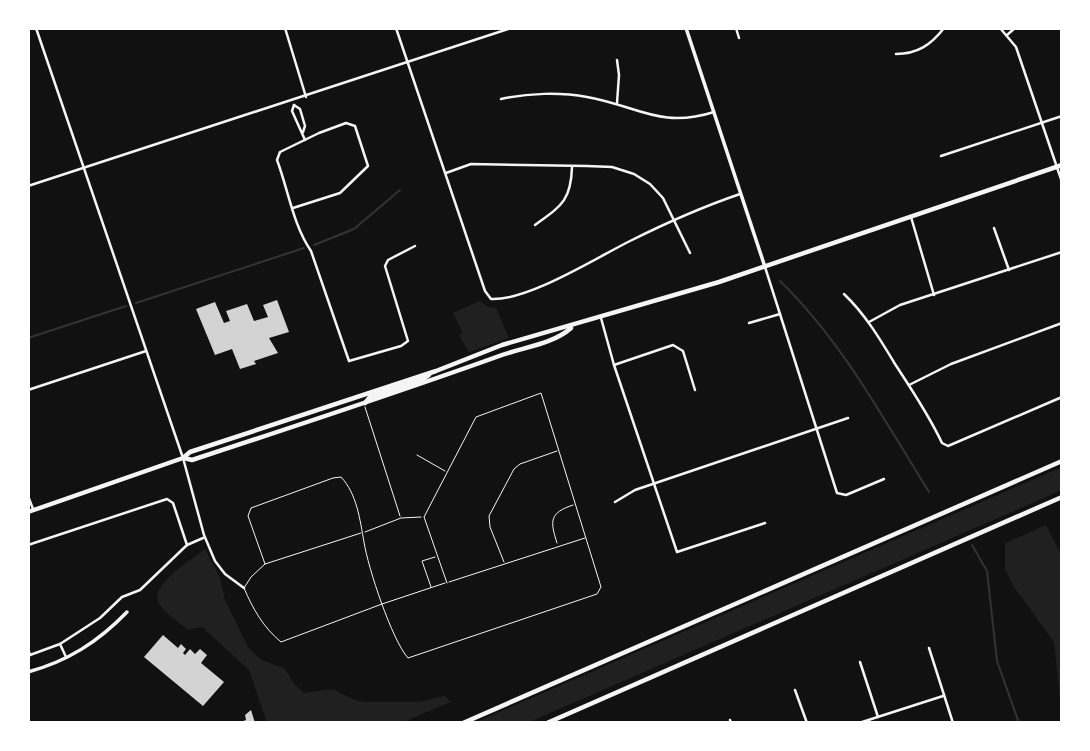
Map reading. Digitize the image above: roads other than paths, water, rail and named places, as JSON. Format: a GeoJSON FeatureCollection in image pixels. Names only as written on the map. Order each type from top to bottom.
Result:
{"type":"FeatureCollection","features":[{"type":"Feature","properties":{"kind":"main road"},"geometry":{"type":"LineString","coordinates":[[31,511],[183,458],[190,452],[436,371],[502,345],[765,267],[1060,166]]}},
{"type":"Feature","properties":{"kind":"main road"},"geometry":{"type":"LineString","coordinates":[[183,458],[191,460],[364,404],[562,336],[573,326]]}},
{"type":"Feature","properties":{"kind":"main road"},"geometry":{"type":"LineString","coordinates":[[364,404],[370,397],[422,380],[436,371]]}},
{"type":"Feature","properties":{"kind":"main road"},"geometry":{"type":"LineString","coordinates":[[463,723],[1062,461]]}},
{"type":"Feature","properties":{"kind":"main road"},"geometry":{"type":"LineString","coordinates":[[547,723],[1062,497]]}},
{"type":"Feature","properties":{"kind":"street"},"geometry":{"type":"LineString","coordinates":[[36,28],[183,458],[205,537],[215,561],[225,574],[244,588]]}},
{"type":"Feature","properties":{"kind":"street"},"geometry":{"type":"LineString","coordinates":[[285,28],[306,97]]}},
{"type":"Feature","properties":{"kind":"street"},"geometry":{"type":"LineString","coordinates":[[396,28],[485,291],[491,299],[501,300],[561,277],[673,220],[741,193]]}},
{"type":"Feature","properties":{"kind":"street"},"geometry":{"type":"LineString","coordinates":[[28,186],[293,103],[511,28]]}},
{"type":"Feature","properties":{"kind":"street"},"geometry":{"type":"LineString","coordinates":[[686,28],[836,493],[846,495],[884,479]]}},
{"type":"Feature","properties":{"kind":"street"},"geometry":{"type":"LineString","coordinates":[[736,28],[739,38]]}},
{"type":"Feature","properties":{"kind":"street"},"geometry":{"type":"LineString","coordinates":[[896,54],[921,50],[944,28]]}},
{"type":"Feature","properties":{"kind":"street"},"geometry":{"type":"LineString","coordinates":[[1000,28],[1016,47],[1060,166],[1062,183]]}},
{"type":"Feature","properties":{"kind":"street"},"geometry":{"type":"LineString","coordinates":[[1007,35],[1015,28]]}},
{"type":"Feature","properties":{"kind":"street"},"geometry":{"type":"LineString","coordinates":[[617,60],[617,103]]}},
{"type":"Feature","properties":{"kind":"street"},"geometry":{"type":"LineString","coordinates":[[501,99],[530,95],[584,96],[671,120],[695,118],[714,112]]}},
{"type":"Feature","properties":{"kind":"street"},"geometry":{"type":"LineString","coordinates":[[293,103],[303,118],[303,132]]}},
{"type":"Feature","properties":{"kind":"street"},"geometry":{"type":"LineString","coordinates":[[293,103],[295,121],[305,140]]}},
{"type":"Feature","properties":{"kind":"street"},"geometry":{"type":"LineString","coordinates":[[941,156],[1062,116]]}},
{"type":"Feature","properties":{"kind":"street"},"geometry":{"type":"LineString","coordinates":[[295,121],[303,118]]}},
{"type":"Feature","properties":{"kind":"street"},"geometry":{"type":"LineString","coordinates":[[293,208],[340,192],[368,166],[355,126],[346,123],[305,140],[280,152],[277,160],[293,208],[349,361],[401,346],[408,341],[385,266],[388,260],[415,246]]}},
{"type":"Feature","properties":{"kind":"street"},"geometry":{"type":"LineString","coordinates":[[446,173],[471,164],[612,167],[634,174],[650,184],[663,198],[690,253]]}},
{"type":"Feature","properties":{"kind":"street"},"geometry":{"type":"LineString","coordinates":[[535,225],[562,205],[569,193],[572,167]]}},
{"type":"Feature","properties":{"kind":"street"},"geometry":{"type":"LineString","coordinates":[[911,216],[934,295]]}},
{"type":"Feature","properties":{"kind":"street"},"geometry":{"type":"LineString","coordinates":[[994,228],[1009,270]]}},
{"type":"Feature","properties":{"kind":"street"},"geometry":{"type":"LineString","coordinates":[[869,322],[900,305],[1062,252]]}},
{"type":"Feature","properties":{"kind":"street"},"geometry":{"type":"LineString","coordinates":[[844,294],[869,322],[925,410],[942,443],[948,446],[1062,397]]}},
{"type":"Feature","properties":{"kind":"street"},"geometry":{"type":"LineString","coordinates":[[749,324],[780,314]]}},
{"type":"Feature","properties":{"kind":"street"},"geometry":{"type":"LineString","coordinates":[[600,317],[677,552],[765,523]]}},
{"type":"Feature","properties":{"kind":"street"},"geometry":{"type":"LineString","coordinates":[[909,385],[951,364],[1062,323]]}},
{"type":"Feature","properties":{"kind":"street"},"geometry":{"type":"LineString","coordinates":[[614,365],[673,345],[683,351],[695,390]]}},
{"type":"Feature","properties":{"kind":"street"},"geometry":{"type":"LineString","coordinates":[[28,390],[146,351]]}},
{"type":"Feature","properties":{"kind":"street"},"geometry":{"type":"LineString","coordinates":[[615,502],[635,489],[848,418]]}},
{"type":"Feature","properties":{"kind":"street"},"geometry":{"type":"LineString","coordinates":[[28,496],[31,511]]}},
{"type":"Feature","properties":{"kind":"street"},"geometry":{"type":"LineString","coordinates":[[28,545],[167,499],[173,503],[187,545]]}},
{"type":"Feature","properties":{"kind":"street"},"geometry":{"type":"LineString","coordinates":[[28,649],[29,655],[60,644],[100,618],[122,597],[139,590],[187,545],[205,537]]}},
{"type":"Feature","properties":{"kind":"street"},"geometry":{"type":"LineString","coordinates":[[28,672],[80,652],[107,632],[127,612]]}},
{"type":"Feature","properties":{"kind":"street"},"geometry":{"type":"LineString","coordinates":[[60,644],[66,658]]}},
{"type":"Feature","properties":{"kind":"street"},"geometry":{"type":"LineString","coordinates":[[929,648],[953,723]]}},
{"type":"Feature","properties":{"kind":"street"},"geometry":{"type":"LineString","coordinates":[[860,662],[878,717]]}},
{"type":"Feature","properties":{"kind":"street"},"geometry":{"type":"LineString","coordinates":[[795,690],[807,723]]}},
{"type":"Feature","properties":{"kind":"street"},"geometry":{"type":"LineString","coordinates":[[859,723],[943,696]]}},
{"type":"Feature","properties":{"kind":"lane"},"geometry":{"type":"LineString","coordinates":[[265,564],[248,516],[251,508],[341,477],[348,484],[382,604],[399,648],[408,657],[597,594],[601,587],[541,393],[476,417],[446,471],[424,517],[447,583]]}},
{"type":"Feature","properties":{"kind":"lane"},"geometry":{"type":"LineString","coordinates":[[364,404],[401,518]]}},
{"type":"Feature","properties":{"kind":"lane"},"geometry":{"type":"LineString","coordinates":[[505,564],[490,527],[489,516],[514,469],[520,464],[559,450]]}},
{"type":"Feature","properties":{"kind":"lane"},"geometry":{"type":"LineString","coordinates":[[417,455],[446,471]]}},
{"type":"Feature","properties":{"kind":"lane"},"geometry":{"type":"LineString","coordinates":[[558,546],[551,525],[554,515],[575,504]]}},
{"type":"Feature","properties":{"kind":"lane"},"geometry":{"type":"LineString","coordinates":[[424,517],[401,518],[265,564],[244,588],[252,608],[270,633],[281,642],[382,604],[586,537]]}},
{"type":"Feature","properties":{"kind":"lane"},"geometry":{"type":"LineString","coordinates":[[431,588],[422,561],[437,556]]}},
{"type":"Feature","properties":{"kind":"waterway"},"geometry":{"type":"LineString","coordinates":[[314,245],[354,229],[400,190]]}},
{"type":"Feature","properties":{"kind":"waterway"},"geometry":{"type":"LineString","coordinates":[[136,303],[304,248]]}},
{"type":"Feature","properties":{"kind":"waterway"},"geometry":{"type":"LineString","coordinates":[[780,281],[843,355],[929,492]]}},
{"type":"Feature","properties":{"kind":"waterway"},"geometry":{"type":"LineString","coordinates":[[28,338],[126,306]]}},
{"type":"Feature","properties":{"kind":"waterway"},"geometry":{"type":"LineString","coordinates":[[972,545],[987,571],[997,661],[1019,723]]}}]}
